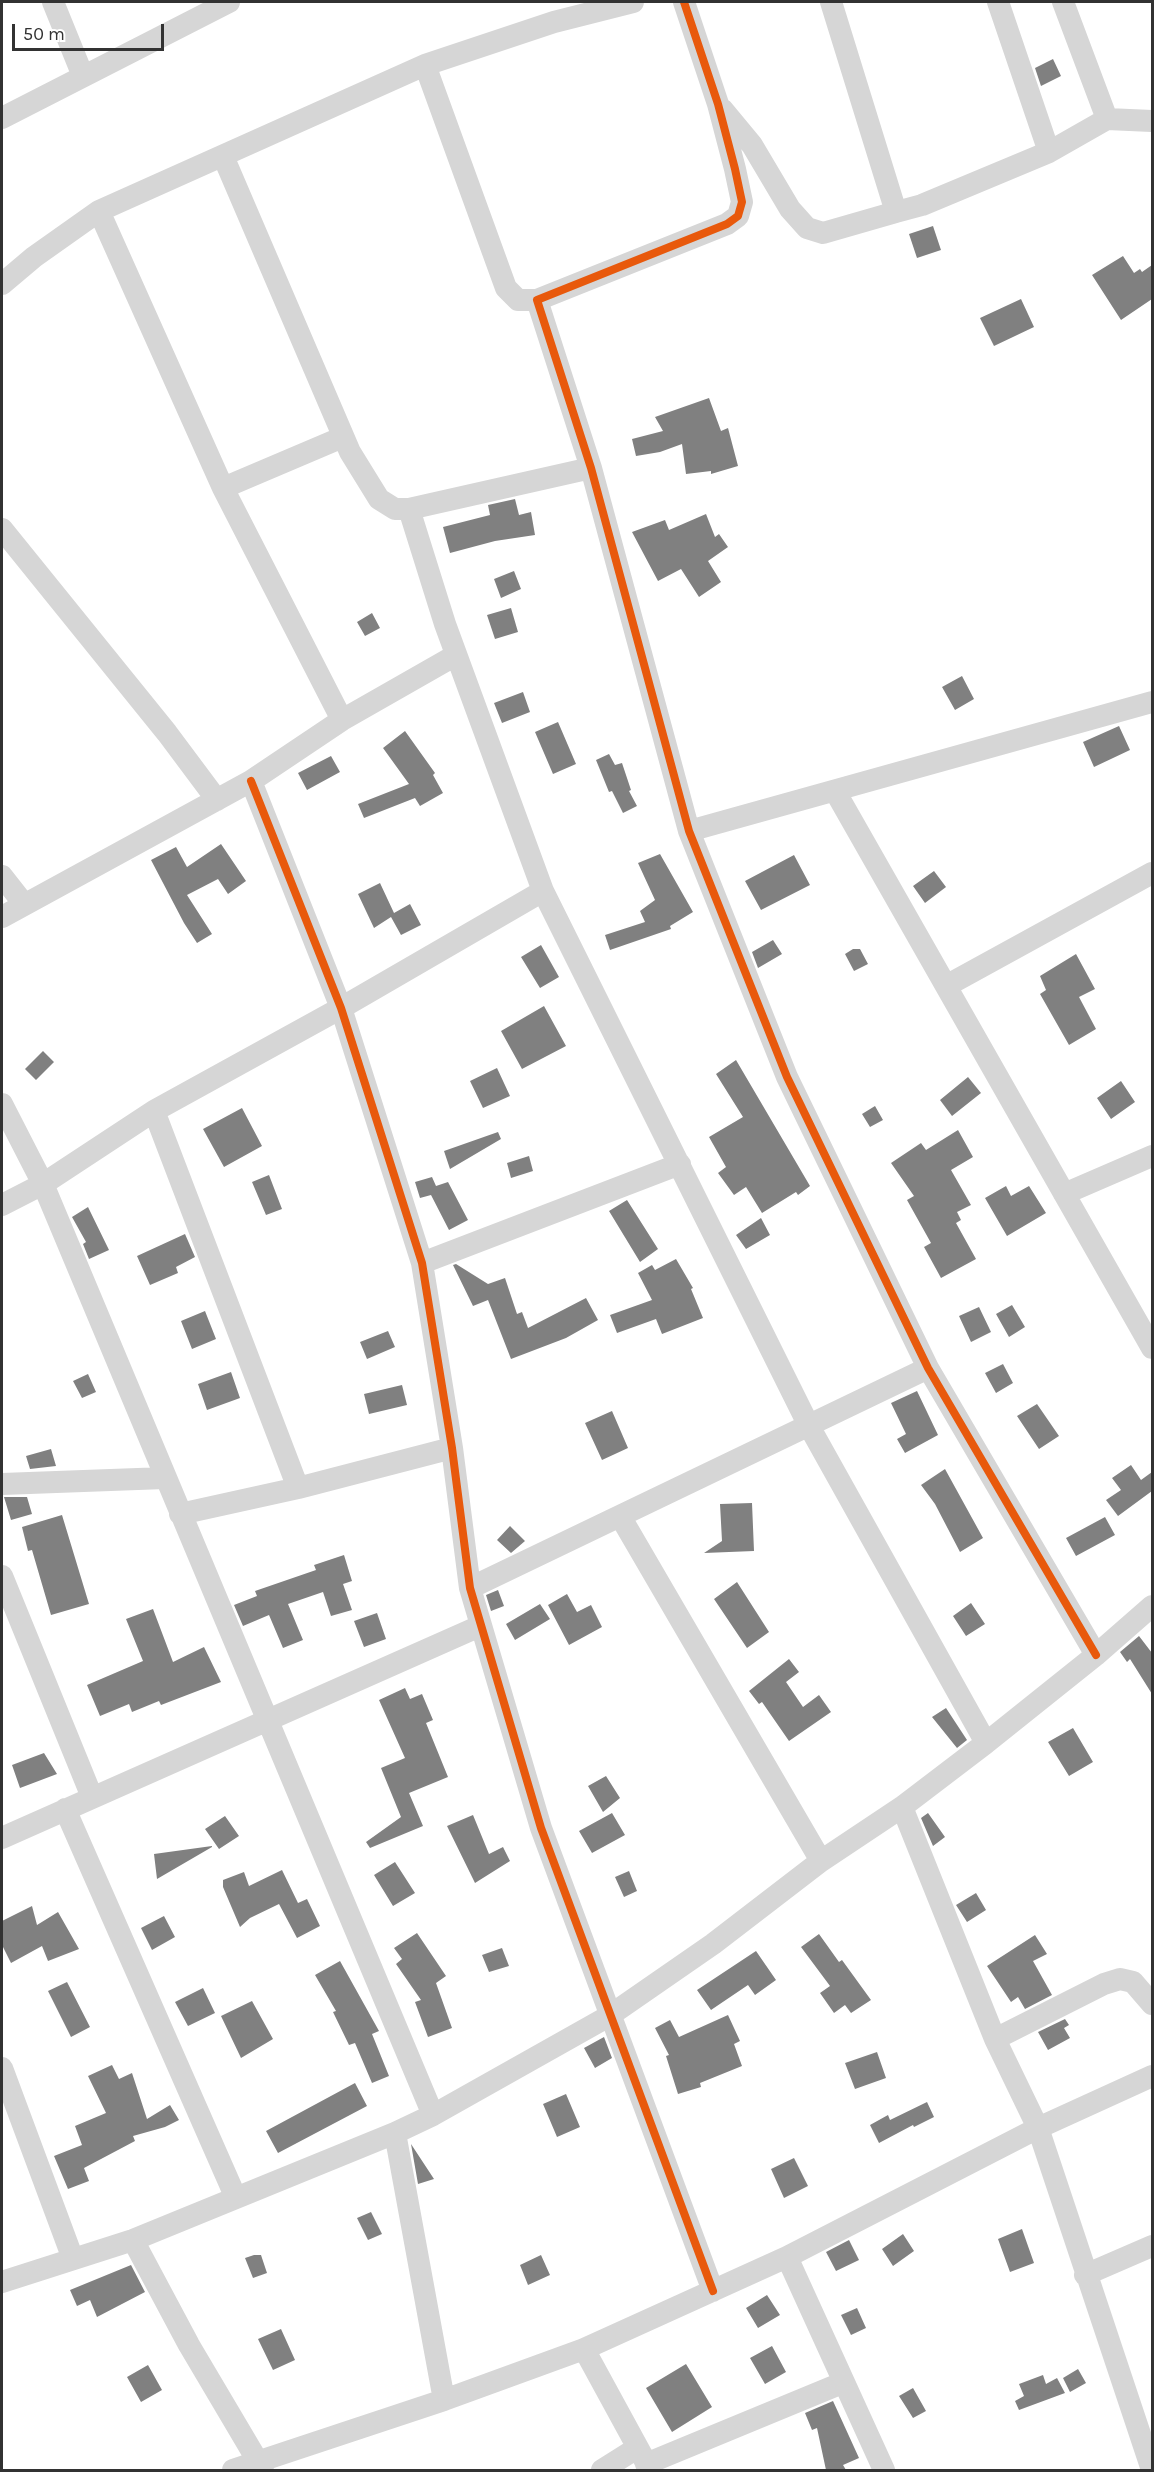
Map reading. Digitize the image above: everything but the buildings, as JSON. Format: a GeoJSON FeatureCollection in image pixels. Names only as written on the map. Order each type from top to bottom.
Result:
{"type":"FeatureCollection","features":[{"type":"Feature","properties":{"kind":"street"},"geometry":{"type":"LineString","coordinates":[[53,2],[83,76]]}},
{"type":"Feature","properties":{"kind":"street"},"geometry":{"type":"LineString","coordinates":[[2,118],[230,2]]}},
{"type":"Feature","properties":{"kind":"street"},"geometry":{"type":"LineString","coordinates":[[2,284],[34,257],[99,211],[551,12],[633,2]]}},
{"type":"Feature","properties":{"kind":"street"},"geometry":{"type":"LineString","coordinates":[[424,66],[506,288],[518,300],[537,300],[727,224],[738,216],[742,202],[718,105],[684,2]]}},
{"type":"Feature","properties":{"kind":"street"},"geometry":{"type":"LineString","coordinates":[[831,2],[896,212]]}},
{"type":"Feature","properties":{"kind":"street"},"geometry":{"type":"LineString","coordinates":[[998,2],[1049,152]]}},
{"type":"Feature","properties":{"kind":"street"},"geometry":{"type":"LineString","coordinates":[[1063,2],[1107,119]]}},
{"type":"Feature","properties":{"kind":"street"},"geometry":{"type":"LineString","coordinates":[[718,105],[752,145],[790,209],[807,228],[823,233],[922,205],[1049,152],[1107,119],[1152,121]]}},
{"type":"Feature","properties":{"kind":"street"},"geometry":{"type":"LineString","coordinates":[[223,156],[343,437],[379,499],[395,509],[409,509],[591,468]]}},
{"type":"Feature","properties":{"kind":"street"},"geometry":{"type":"LineString","coordinates":[[99,211],[224,488],[342,720]]}},
{"type":"Feature","properties":{"kind":"street"},"geometry":{"type":"LineString","coordinates":[[537,300],[591,468],[689,831],[786,1077],[928,1368],[1096,1655]]}},
{"type":"Feature","properties":{"kind":"street"},"geometry":{"type":"LineString","coordinates":[[224,488],[343,437]]}},
{"type":"Feature","properties":{"kind":"street"},"geometry":{"type":"LineString","coordinates":[[409,509],[456,655],[543,891],[809,1426],[986,1743]]}},
{"type":"Feature","properties":{"kind":"street"},"geometry":{"type":"LineString","coordinates":[[2,529],[167,733],[217,800]]}},
{"type":"Feature","properties":{"kind":"street"},"geometry":{"type":"LineString","coordinates":[[2,916],[251,781],[342,720],[456,655]]}},
{"type":"Feature","properties":{"kind":"street"},"geometry":{"type":"LineString","coordinates":[[689,831],[1151,708]]}},
{"type":"Feature","properties":{"kind":"street"},"geometry":{"type":"LineString","coordinates":[[251,781],[341,1008],[422,1263],[452,1448],[470,1588],[541,1828],[713,2291]]}},
{"type":"Feature","properties":{"kind":"street"},"geometry":{"type":"LineString","coordinates":[[834,791],[1152,1348]]}},
{"type":"Feature","properties":{"kind":"street"},"geometry":{"type":"LineString","coordinates":[[946,986],[1152,873]]}},
{"type":"Feature","properties":{"kind":"street"},"geometry":{"type":"LineString","coordinates":[[2,876],[24,904]]}},
{"type":"Feature","properties":{"kind":"street"},"geometry":{"type":"LineString","coordinates":[[2,1205],[43,1184],[154,1111],[341,1008],[543,891]]}},
{"type":"Feature","properties":{"kind":"street"},"geometry":{"type":"LineString","coordinates":[[2,1104],[43,1184],[266,1722],[433,2115]]}},
{"type":"Feature","properties":{"kind":"street"},"geometry":{"type":"LineString","coordinates":[[154,1111],[298,1488]]}},
{"type":"Feature","properties":{"kind":"street"},"geometry":{"type":"LineString","coordinates":[[1064,1194],[1152,1156]]}},
{"type":"Feature","properties":{"kind":"street"},"geometry":{"type":"LineString","coordinates":[[422,1263],[680,1164]]}},
{"type":"Feature","properties":{"kind":"street"},"geometry":{"type":"LineString","coordinates":[[470,1588],[928,1368]]}},
{"type":"Feature","properties":{"kind":"street"},"geometry":{"type":"LineString","coordinates":[[180,1514],[298,1488],[452,1448]]}},
{"type":"Feature","properties":{"kind":"street"},"geometry":{"type":"LineString","coordinates":[[2,1484],[165,1478]]}},
{"type":"Feature","properties":{"kind":"street"},"geometry":{"type":"LineString","coordinates":[[620,1516],[821,1861]]}},
{"type":"Feature","properties":{"kind":"street"},"geometry":{"type":"LineString","coordinates":[[2,1576],[92,1797]]}},
{"type":"Feature","properties":{"kind":"street"},"geometry":{"type":"LineString","coordinates":[[2,2282],[134,2240],[395,2133],[433,2115],[609,2016],[713,1944],[821,1861],[902,1807],[1096,1655],[1152,1606]]}},
{"type":"Feature","properties":{"kind":"street"},"geometry":{"type":"LineString","coordinates":[[2,1838],[480,1626]]}},
{"type":"Feature","properties":{"kind":"street"},"geometry":{"type":"LineString","coordinates":[[902,1807],[995,2039],[1038,2128],[1085,2275],[1152,2470]]}},
{"type":"Feature","properties":{"kind":"street"},"geometry":{"type":"LineString","coordinates":[[65,1809],[236,2198]]}},
{"type":"Feature","properties":{"kind":"street"},"geometry":{"type":"LineString","coordinates":[[995,2039],[1104,1984],[1119,1979],[1133,1982],[1152,2004]]}},
{"type":"Feature","properties":{"kind":"street"},"geometry":{"type":"LineString","coordinates":[[2,2068],[73,2259]]}},
{"type":"Feature","properties":{"kind":"street"},"geometry":{"type":"LineString","coordinates":[[233,2470],[260,2466],[584,2349],[787,2257],[1038,2128],[1152,2076]]}},
{"type":"Feature","properties":{"kind":"street"},"geometry":{"type":"LineString","coordinates":[[395,2133],[444,2400]]}},
{"type":"Feature","properties":{"kind":"street"},"geometry":{"type":"LineString","coordinates":[[134,2240],[189,2345],[260,2466]]}},
{"type":"Feature","properties":{"kind":"street"},"geometry":{"type":"LineString","coordinates":[[1085,2275],[1152,2246]]}},
{"type":"Feature","properties":{"kind":"street"},"geometry":{"type":"LineString","coordinates":[[787,2257],[842,2383],[884,2470]]}},
{"type":"Feature","properties":{"kind":"street"},"geometry":{"type":"LineString","coordinates":[[584,2349],[644,2461]]}},
{"type":"Feature","properties":{"kind":"street"},"geometry":{"type":"LineString","coordinates":[[602,2470],[644,2461],[842,2383]]}},
{"type":"Feature","properties":{"kind":"cycle path"},"geometry":{"type":"LineString","coordinates":[[684,2],[718,104],[735,169],[742,202],[738,216],[727,224],[537,300],[591,468],[689,831],[787,1077],[928,1368],[1096,1655]]}},
{"type":"Feature","properties":{"kind":"cycle path"},"geometry":{"type":"LineString","coordinates":[[251,781],[341,1008],[422,1263],[452,1448],[470,1588],[541,1828],[713,2291]]}}]}
